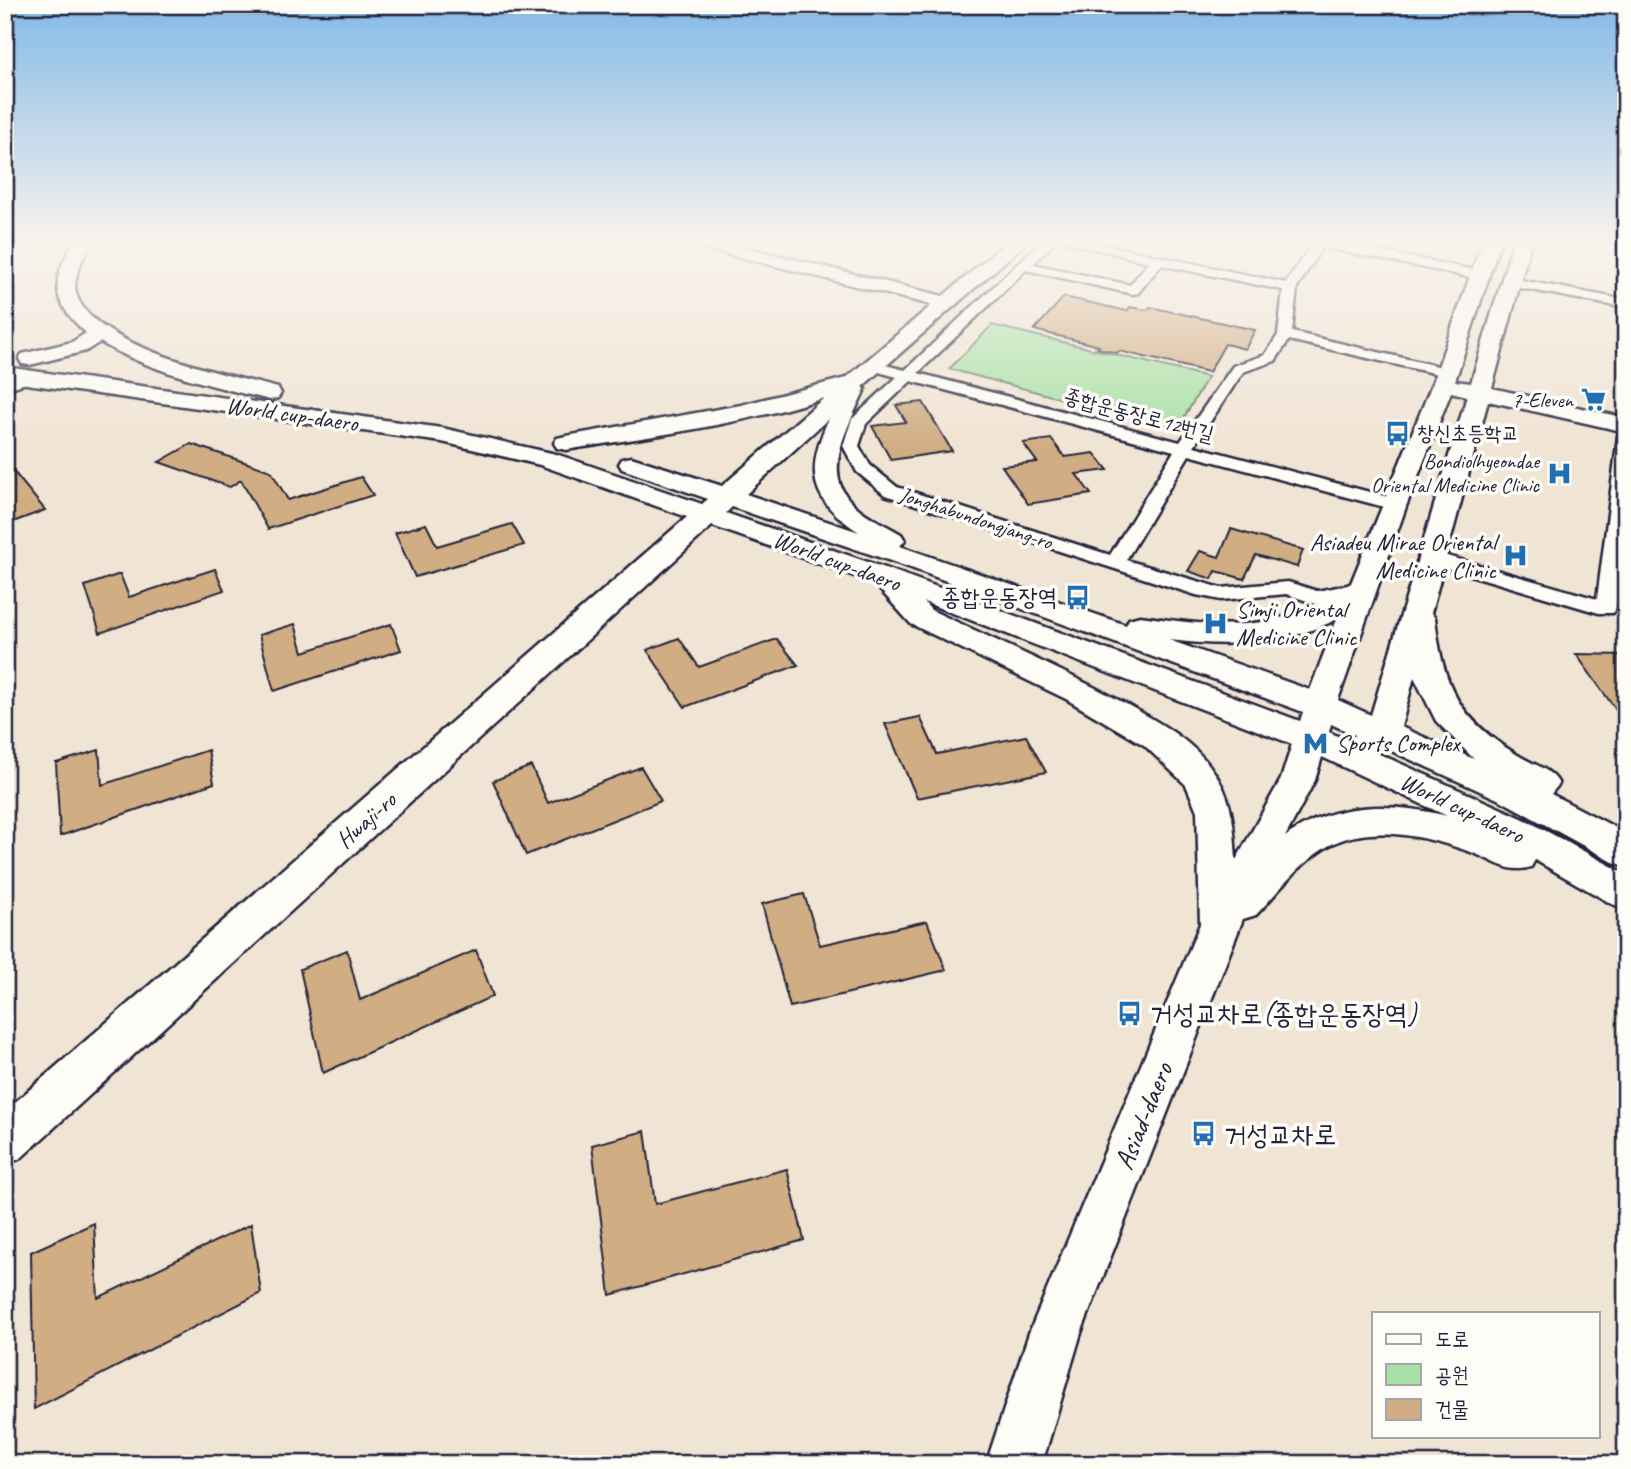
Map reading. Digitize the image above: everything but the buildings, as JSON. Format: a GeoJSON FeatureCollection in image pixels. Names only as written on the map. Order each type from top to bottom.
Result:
{"type":"FeatureCollection","features":[{"type":"Feature","properties":{"kind":"main road"},"geometry":{"type":"LineString","coordinates":[[75,311],[124,349],[160,363],[270,393]]}},
{"type":"Feature","properties":{"kind":"main road"},"geometry":{"type":"LineString","coordinates":[[717,506],[937,311]]}},
{"type":"Feature","properties":{"kind":"main road","name":"Asiad-daero"},"geometry":{"type":"LineString","coordinates":[[1014,1464],[1055,1333],[1220,923],[1298,780],[1363,588],[1445,378],[1467,311]]}},
{"type":"Feature","properties":{"kind":"main road"},"geometry":{"type":"LineString","coordinates":[[1298,780],[1382,735],[1502,311]]}},
{"type":"Feature","properties":{"kind":"main road"},"geometry":{"type":"LineString","coordinates":[[18,374],[79,347],[100,332]]}},
{"type":"Feature","properties":{"kind":"main road","name":"World cup-daero"},"geometry":{"type":"LineString","coordinates":[[5,356],[18,374],[442,435],[547,459],[921,562],[1065,615],[1316,722],[1346,754],[1511,829],[1626,892]]}},
{"type":"Feature","properties":{"kind":"main road"},"geometry":{"type":"LineString","coordinates":[[566,443],[802,399],[866,372]]}},
{"type":"Feature","properties":{"kind":"main road"},"geometry":{"type":"LineString","coordinates":[[866,372],[830,443],[826,466],[827,485],[838,503],[921,562]]}},
{"type":"Feature","properties":{"kind":"main road","name":"World cup-daero"},"geometry":{"type":"LineString","coordinates":[[18,374],[270,393],[461,419],[566,443],[881,576],[1316,722],[1382,735],[1514,792],[1626,851]]}},
{"type":"Feature","properties":{"kind":"main road"},"geometry":{"type":"LineString","coordinates":[[1445,378],[1478,391],[1626,425]]}},
{"type":"Feature","properties":{"kind":"main road","name":"Hwaji-ro"},"geometry":{"type":"LineString","coordinates":[[5,1142],[717,506]]}},
{"type":"Feature","properties":{"kind":"main road"},"geometry":{"type":"LineString","coordinates":[[881,576],[921,617],[1041,672],[1088,697],[1156,736],[1189,765],[1200,778],[1215,811],[1220,923]]}},
{"type":"Feature","properties":{"kind":"main road"},"geometry":{"type":"LineString","coordinates":[[1065,615],[1233,637],[1276,630],[1326,615],[1363,588]]}},
{"type":"Feature","properties":{"kind":"main road"},"geometry":{"type":"LineString","coordinates":[[1419,606],[1430,679],[1446,710],[1462,730],[1486,751],[1626,832]]}},
{"type":"Feature","properties":{"kind":"main road"},"geometry":{"type":"LineString","coordinates":[[1220,923],[1316,835],[1336,825],[1365,821],[1401,821],[1475,838],[1566,879],[1626,900]]}},
{"type":"Feature","properties":{"kind":"street","name":"Jonghabundongjang-ro"},"geometry":{"type":"LineString","coordinates":[[975,311],[858,422],[851,446],[863,468],[891,491],[1196,589],[1221,594],[1288,588],[1316,598],[1363,588]]}},
{"type":"Feature","properties":{"kind":"street"},"geometry":{"type":"LineString","coordinates":[[1115,562],[1184,449],[1238,369],[1270,358],[1285,335],[1288,311]]}},
{"type":"Feature","properties":{"kind":"street"},"geometry":{"type":"LineString","coordinates":[[1285,335],[1445,378]]}},
{"type":"Feature","properties":{"kind":"street","name":"종합운동장로12번길"},"geometry":{"type":"LineString","coordinates":[[866,372],[906,374],[1394,505]]}},
{"type":"Feature","properties":{"kind":"street"},"geometry":{"type":"LineString","coordinates":[[1433,558],[1606,608],[1626,436]]}},
{"type":"Feature","properties":{"kind":"green space"},"geometry":{"type":"Polygon","coordinates":[[[992,325],[1208,377],[1177,429],[949,369],[992,325]]]}},
{"type":"Feature","properties":{"kind":"place","name":"7-Eleven"},"geometry":{"type":"Point","coordinates":[1593,400]}},
{"type":"Feature","properties":{"kind":"place","name":"창신초등학교"},"geometry":{"type":"Point","coordinates":[1397,433]}},
{"type":"Feature","properties":{"kind":"place","name":"Bondiolhyeondae Oriental Medicine Clinic"},"geometry":{"type":"Point","coordinates":[1559,473]}},
{"type":"Feature","properties":{"kind":"place","name":"Asiadeu Mirae Oriental Medicine Clinic"},"geometry":{"type":"Point","coordinates":[1516,556]}},
{"type":"Feature","properties":{"kind":"place","name":"종합운동장역"},"geometry":{"type":"Point","coordinates":[1077,597]}},
{"type":"Feature","properties":{"kind":"place","name":"Simji Oriental Medicine Clinic"},"geometry":{"type":"Point","coordinates":[1216,623]}},
{"type":"Feature","properties":{"kind":"place","name":"Sports Complex"},"geometry":{"type":"Point","coordinates":[1316,743]}},
{"type":"Feature","properties":{"kind":"place","name":"거성교차로(종합운동장역)"},"geometry":{"type":"Point","coordinates":[1130,1013]}},
{"type":"Feature","properties":{"kind":"place","name":"거성교차로"},"geometry":{"type":"Point","coordinates":[1204,1134]}}]}
